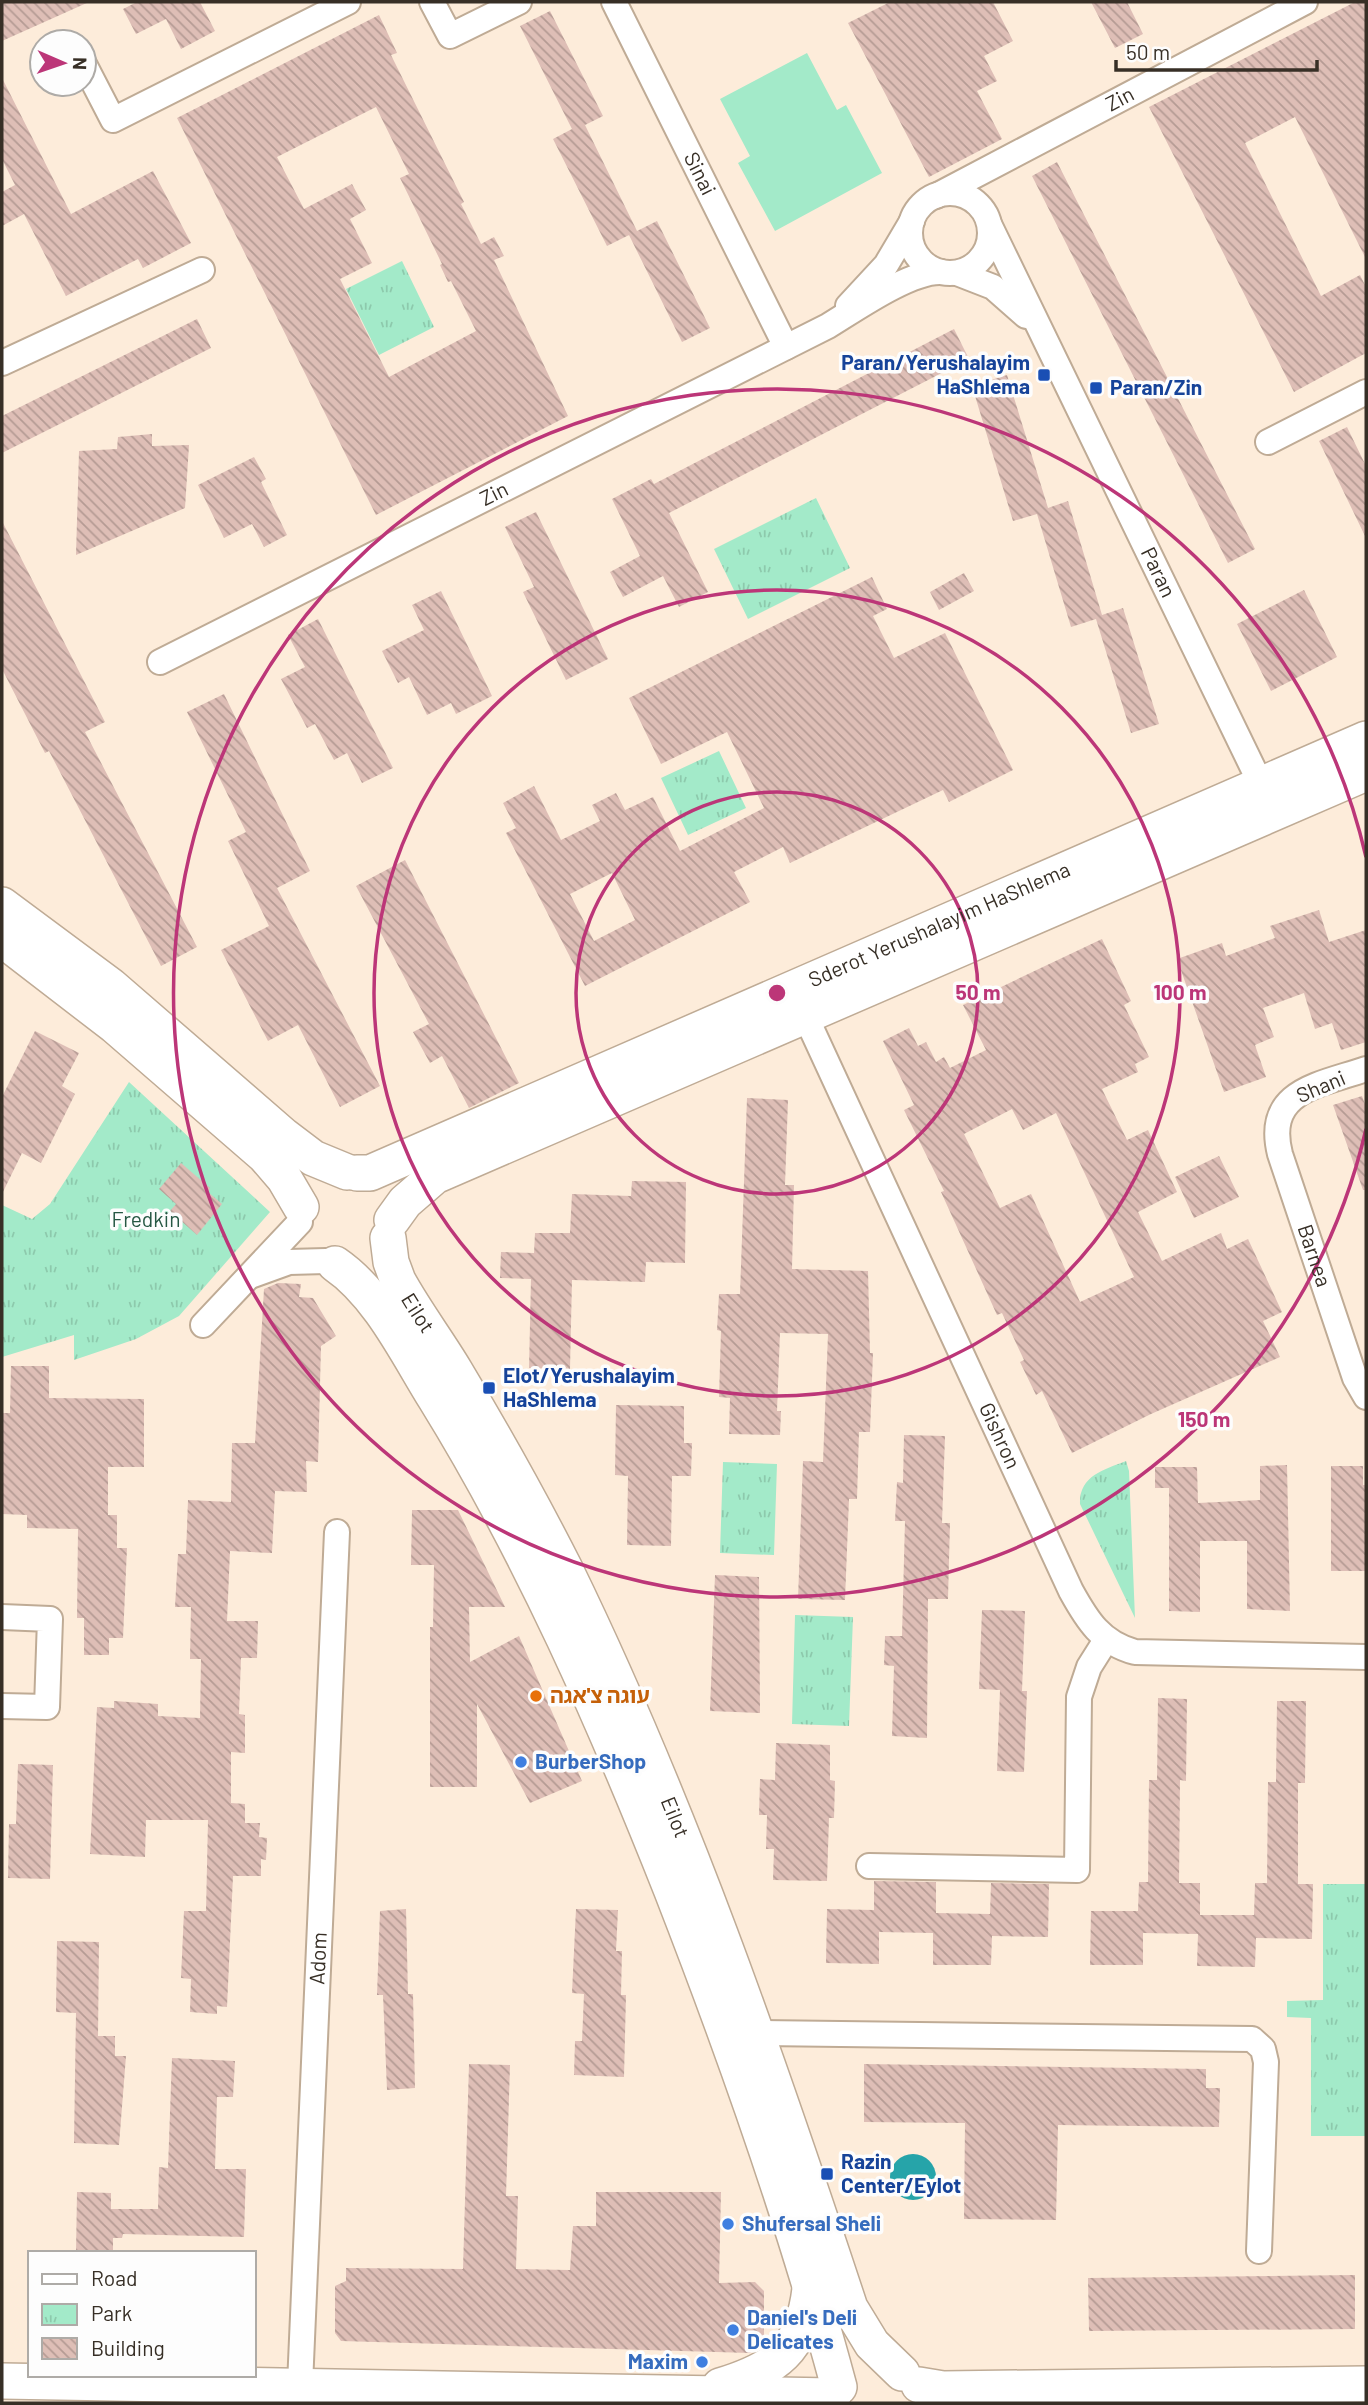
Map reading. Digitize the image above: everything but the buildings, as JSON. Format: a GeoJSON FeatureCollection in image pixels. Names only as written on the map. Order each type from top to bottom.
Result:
{"type":"FeatureCollection","features":[{"type":"Feature","properties":{"kind":"street"},"geometry":{"type":"LineString","coordinates":[[98,91],[113,120],[348,2]]}},
{"type":"Feature","properties":{"kind":"street"},"geometry":{"type":"LineString","coordinates":[[432,2],[450,36],[519,2]]}},
{"type":"Feature","properties":{"kind":"street","name":"Sinai"},"geometry":{"type":"LineString","coordinates":[[614,2],[786,347]]}},
{"type":"Feature","properties":{"kind":"street","name":"Zin"},"geometry":{"type":"LineString","coordinates":[[936,196],[1305,2]]}},
{"type":"Feature","properties":{"kind":"street","name":"Zin"},"geometry":{"type":"LineString","coordinates":[[987,219],[991,184],[1010,155]]}},
{"type":"Feature","properties":{"kind":"street"},"geometry":{"type":"LineString","coordinates":[[951,193],[967,197],[987,219],[989,243],[982,257],[971,267],[949,272],[927,266],[917,254],[911,240],[913,220],[923,204],[936,196],[951,193]]}},
{"type":"Feature","properties":{"kind":"street","name":"Paran"},"geometry":{"type":"LineString","coordinates":[[987,219],[1268,798]]}},
{"type":"Feature","properties":{"kind":"street","name":"Zin"},"geometry":{"type":"LineString","coordinates":[[828,326],[886,265],[913,220]]}},
{"type":"Feature","properties":{"kind":"street"},"geometry":{"type":"LineString","coordinates":[[2,363],[202,270]]}},
{"type":"Feature","properties":{"kind":"street","name":"Zin"},"geometry":{"type":"LineString","coordinates":[[160,662],[828,326],[910,278],[926,272],[949,272]]}},
{"type":"Feature","properties":{"kind":"street","name":"Paran"},"geometry":{"type":"LineString","coordinates":[[949,272],[982,281],[1004,295],[1041,333]]}},
{"type":"Feature","properties":{"kind":"street"},"geometry":{"type":"LineString","coordinates":[[1268,442],[1366,392]]}},
{"type":"Feature","properties":{"kind":"street","name":"Sderot Yerushalayim HaShlema"},"geometry":{"type":"LineString","coordinates":[[390,1229],[405,1202],[435,1176],[799,1003],[1268,798],[1366,739]]}},
{"type":"Feature","properties":{"kind":"street","name":"Sderot Yerushalayim HaShlema"},"geometry":{"type":"LineString","coordinates":[[1268,798],[1366,773]]}},
{"type":"Feature","properties":{"kind":"street"},"geometry":{"type":"LineString","coordinates":[[2,905],[111,986],[294,1143],[326,1165],[373,1181],[385,1194],[390,1229],[377,1252],[362,1262],[289,1262],[246,1278]]}},
{"type":"Feature","properties":{"kind":"street"},"geometry":{"type":"LineString","coordinates":[[2,939],[115,1026],[265,1156],[284,1178],[300,1214],[306,1243],[330,1262]]}},
{"type":"Feature","properties":{"kind":"street","name":"Sderot Yerushalayim HaShlema"},"geometry":{"type":"LineString","coordinates":[[352,1172],[370,1172],[799,1003]]}},
{"type":"Feature","properties":{"kind":"street","name":"Gishron"},"geometry":{"type":"LineString","coordinates":[[799,1003],[1071,1591],[1091,1625],[1107,1640]]}},
{"type":"Feature","properties":{"kind":"street","name":"Shani"},"geometry":{"type":"LineString","coordinates":[[1281,1111],[1302,1091],[1366,1069]]}},
{"type":"Feature","properties":{"kind":"street","name":"Barnea"},"geometry":{"type":"LineString","coordinates":[[1281,1111],[1276,1130],[1280,1154],[1355,1378],[1366,1397]]}},
{"type":"Feature","properties":{"kind":"street"},"geometry":{"type":"LineString","coordinates":[[203,1325],[300,1214],[308,1191],[321,1179],[352,1172]]}},
{"type":"Feature","properties":{"kind":"street","name":"Eilot"},"geometry":{"type":"LineString","coordinates":[[390,1229],[391,1262],[398,1281],[505,1457],[590,1621],[690,1852],[758,2033],[850,2308],[872,2344],[917,2387]]}},
{"type":"Feature","properties":{"kind":"street","name":"Eilot"},"geometry":{"type":"LineString","coordinates":[[330,1262],[348,1273],[373,1304],[447,1418],[507,1526],[562,1635],[688,1932],[761,2137],[810,2286],[834,2395]]}},
{"type":"Feature","properties":{"kind":"street","name":"Adom"},"geometry":{"type":"LineString","coordinates":[[300,2385],[337,1532]]}},
{"type":"Feature","properties":{"kind":"street"},"geometry":{"type":"LineString","coordinates":[[2,1617],[50,1619],[47,1707],[2,1706]]}},
{"type":"Feature","properties":{"kind":"street"},"geometry":{"type":"LineString","coordinates":[[869,1866],[1077,1870],[1079,1697],[1088,1667],[1107,1640],[1122,1648],[1149,1653],[1366,1657]]}},
{"type":"Feature","properties":{"kind":"street"},"geometry":{"type":"LineString","coordinates":[[758,2033],[1252,2039],[1263,2049],[1266,2062],[1259,2251]]}},
{"type":"Feature","properties":{"kind":"street"},"geometry":{"type":"LineString","coordinates":[[699,2393],[752,2376],[782,2356],[802,2330],[810,2286]]}},
{"type":"Feature","properties":{"kind":"street"},"geometry":{"type":"LineString","coordinates":[[2,2381],[300,2385],[417,2395],[834,2395],[852,2376],[871,2369],[917,2387],[957,2389],[1366,2384]]}},
{"type":"Feature","properties":{"kind":"green space"},"geometry":{"type":"Polygon","coordinates":[[[807,53],[837,110],[846,105],[882,173],[775,231],[738,163],[750,156],[720,99],[807,53]]]}},
{"type":"Feature","properties":{"kind":"green space"},"geometry":{"type":"Polygon","coordinates":[[[402,261],[434,327],[379,355],[346,289],[402,261]]]}},
{"type":"Feature","properties":{"kind":"green space"},"geometry":{"type":"Polygon","coordinates":[[[816,498],[850,568],[748,619],[714,549],[816,498]]]}},
{"type":"Feature","properties":{"kind":"green space"},"geometry":{"type":"Polygon","coordinates":[[[719,751],[746,808],[688,835],[661,778],[719,751]]]}},
{"type":"Feature","properties":{"kind":"green space","name":"Fredkin"},"geometry":{"type":"Polygon","coordinates":[[[129,1082],[270,1212],[179,1316],[136,1339],[74,1360],[74,1335],[2,1357],[2,1205],[32,1219],[50,1204],[129,1082]]]}},
{"type":"Feature","properties":{"kind":"green space"},"geometry":{"type":"Polygon","coordinates":[[[1126,1461],[1129,1471],[1135,1618],[1080,1504],[1081,1494],[1088,1480],[1101,1471],[1126,1461]]]}},
{"type":"Feature","properties":{"kind":"green space"},"geometry":{"type":"Polygon","coordinates":[[[723,1462],[777,1464],[774,1555],[720,1553],[723,1462]]]}},
{"type":"Feature","properties":{"kind":"green space"},"geometry":{"type":"Polygon","coordinates":[[[795,1615],[853,1617],[849,1726],[792,1724],[795,1615]]]}},
{"type":"Feature","properties":{"kind":"green space"},"geometry":{"type":"Polygon","coordinates":[[[1323,1884],[1366,1884],[1366,2136],[1311,2136],[1311,2018],[1287,2017],[1287,2001],[1323,2000],[1323,1884]]]}},
{"type":"Feature","properties":{"kind":"water"},"geometry":{"type":"Polygon","coordinates":[[[913,2154],[929,2161],[936,2177],[929,2193],[913,2200],[897,2193],[890,2177],[897,2161],[913,2154]]]}},
{"type":"Feature","properties":{"kind":"place","name":"Paran/Yerushalayim HaShlema"},"geometry":{"type":"Point","coordinates":[1044,375]}},
{"type":"Feature","properties":{"kind":"place","name":"Paran/Zin"},"geometry":{"type":"Point","coordinates":[1096,388]}},
{"type":"Feature","properties":{"kind":"place","name":"Elot/Yerushalayim HaShlema"},"geometry":{"type":"Point","coordinates":[489,1388]}},
{"type":"Feature","properties":{"kind":"place","name":"עוגה צ'אגה"},"geometry":{"type":"Point","coordinates":[536,1696]}},
{"type":"Feature","properties":{"kind":"place","name":"BurberShop"},"geometry":{"type":"Point","coordinates":[521,1762]}},
{"type":"Feature","properties":{"kind":"place","name":"Razin Center/Eylot"},"geometry":{"type":"Point","coordinates":[827,2174]}},
{"type":"Feature","properties":{"kind":"place","name":"Shufersal Sheli"},"geometry":{"type":"Point","coordinates":[728,2224]}},
{"type":"Feature","properties":{"kind":"place","name":"Daniel's Deli Delicates"},"geometry":{"type":"Point","coordinates":[733,2330]}},
{"type":"Feature","properties":{"kind":"place","name":"Maxim"},"geometry":{"type":"Point","coordinates":[702,2362]}}]}
